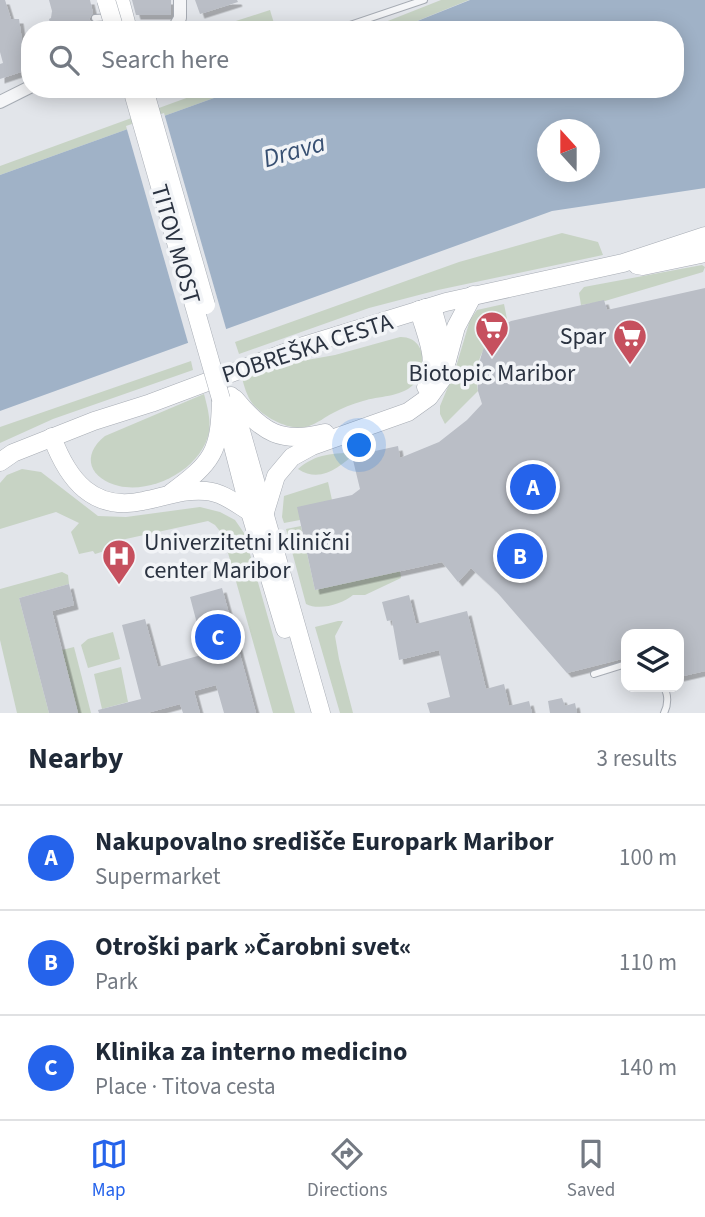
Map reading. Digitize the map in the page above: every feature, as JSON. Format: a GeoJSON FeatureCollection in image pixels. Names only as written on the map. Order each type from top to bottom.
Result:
{"type":"FeatureCollection","features":[{"type":"Feature","properties":{"kind":"main road","name":"TITOV MOST"},"geometry":{"type":"LineString","coordinates":[[135,98],[226,397]]}},
{"type":"Feature","properties":{"kind":"main road","name":"TITOV MOST"},"geometry":{"type":"LineString","coordinates":[[147,98],[226,397]]}},
{"type":"Feature","properties":{"kind":"main road","name":"POBREŠKA CESTA"},"geometry":{"type":"LineString","coordinates":[[0,462],[13,453],[94,421],[151,403],[257,362],[422,309],[473,295],[623,263],[705,236]]}},
{"type":"Feature","properties":{"kind":"main road","name":"POBREŠKA CESTA"},"geometry":{"type":"LineString","coordinates":[[623,263],[643,266],[705,253]]}},
{"type":"Feature","properties":{"kind":"main road"},"geometry":{"type":"LineString","coordinates":[[321,713],[257,512],[276,475],[292,457],[312,446],[408,412],[429,397],[442,379],[462,313],[473,295]]}},
{"type":"Feature","properties":{"kind":"main road"},"geometry":{"type":"LineString","coordinates":[[226,397],[263,429],[284,438],[307,438],[393,408],[412,399],[426,387],[433,370],[422,309]]}},
{"type":"Feature","properties":{"kind":"main road"},"geometry":{"type":"LineString","coordinates":[[422,309],[434,314],[447,360]]}},
{"type":"Feature","properties":{"kind":"main road"},"geometry":{"type":"LineString","coordinates":[[171,493],[197,474],[213,452],[226,397]]}},
{"type":"Feature","properties":{"kind":"main road"},"geometry":{"type":"LineString","coordinates":[[226,397],[309,713]]}},
{"type":"Feature","properties":{"kind":"main road"},"geometry":{"type":"LineString","coordinates":[[52,437],[71,474],[83,489],[99,499],[120,503],[142,502],[171,493],[208,491],[257,512]]}},
{"type":"Feature","properties":{"kind":"street"},"geometry":{"type":"LineString","coordinates":[[178,21],[180,0]]}},
{"type":"Feature","properties":{"kind":"street"},"geometry":{"type":"LineString","coordinates":[[0,102],[21,92]]}},
{"type":"Feature","properties":{"kind":"lane"},"geometry":{"type":"LineString","coordinates":[[95,18],[117,16],[111,0]]}},
{"type":"Feature","properties":{"kind":"lane"},"geometry":{"type":"LineString","coordinates":[[362,21],[424,0]]}},
{"type":"Feature","properties":{"kind":"lane"},"geometry":{"type":"LineString","coordinates":[[593,674],[621,666]]}},
{"type":"Feature","properties":{"kind":"lane"},"geometry":{"type":"LineString","coordinates":[[664,713],[667,692]]}},
{"type":"Feature","properties":{"kind":"green space"},"geometry":{"type":"Polygon","coordinates":[[[441,0],[469,0],[417,21],[388,21],[441,0]]]}},
{"type":"Feature","properties":{"kind":"green space"},"geometry":{"type":"Polygon","coordinates":[[[270,10],[273,21],[236,21],[270,10]]]}},
{"type":"Feature","properties":{"kind":"green space"},"geometry":{"type":"Polygon","coordinates":[[[186,98],[214,98],[0,175],[0,166],[186,98]]]}},
{"type":"Feature","properties":{"kind":"green space"},"geometry":{"type":"Polygon","coordinates":[[[562,233],[598,242],[603,255],[438,290],[369,308],[239,354],[235,342],[459,262],[562,233]]]}},
{"type":"Feature","properties":{"kind":"green space"},"geometry":{"type":"Polygon","coordinates":[[[702,265],[705,267],[703,272],[605,301],[581,305],[579,293],[584,287],[702,265]]]}},
{"type":"Feature","properties":{"kind":"green space"},"geometry":{"type":"Polygon","coordinates":[[[504,304],[508,324],[492,338],[482,353],[477,370],[478,391],[445,424],[440,414],[440,406],[455,370],[470,320],[477,310],[504,304]]]}},
{"type":"Feature","properties":{"kind":"green space"},"geometry":{"type":"Polygon","coordinates":[[[400,337],[415,342],[422,355],[421,371],[413,385],[396,394],[347,406],[302,428],[286,425],[263,413],[252,403],[242,378],[279,365],[335,355],[400,337]]]}},
{"type":"Feature","properties":{"kind":"green space"},"geometry":{"type":"Polygon","coordinates":[[[191,361],[193,370],[53,419],[0,443],[0,427],[191,361]]]}},
{"type":"Feature","properties":{"kind":"green space"},"geometry":{"type":"Polygon","coordinates":[[[204,394],[209,432],[205,445],[187,467],[161,482],[133,487],[109,483],[95,472],[91,459],[93,451],[105,436],[204,394]]]}},
{"type":"Feature","properties":{"kind":"green space"},"geometry":{"type":"Polygon","coordinates":[[[357,452],[329,472],[314,475],[298,469],[319,457],[357,452]]]}},
{"type":"Feature","properties":{"kind":"green space"},"geometry":{"type":"Polygon","coordinates":[[[22,469],[41,472],[98,516],[126,517],[200,507],[220,512],[235,520],[244,533],[295,713],[273,713],[223,535],[215,525],[208,521],[112,542],[111,549],[95,554],[93,551],[79,554],[71,532],[79,523],[56,512],[0,529],[0,483],[7,475],[22,469]]]}},
{"type":"Feature","properties":{"kind":"green space"},"geometry":{"type":"Polygon","coordinates":[[[328,482],[332,500],[300,520],[284,523],[284,496],[328,482]]]}},
{"type":"Feature","properties":{"kind":"green space"},"geometry":{"type":"Polygon","coordinates":[[[301,526],[315,590],[400,571],[401,578],[365,595],[353,595],[331,606],[317,607],[306,604],[286,529],[301,526]]]}},
{"type":"Feature","properties":{"kind":"green space"},"geometry":{"type":"Polygon","coordinates":[[[62,572],[68,575],[69,584],[19,598],[49,713],[17,713],[0,640],[0,589],[62,572]]]}},
{"type":"Feature","properties":{"kind":"green space"},"geometry":{"type":"Polygon","coordinates":[[[343,621],[335,636],[353,713],[340,713],[315,627],[343,621]]]}},
{"type":"Feature","properties":{"kind":"green space"},"geometry":{"type":"Polygon","coordinates":[[[113,632],[120,659],[88,668],[81,645],[88,639],[113,632]]]}},
{"type":"Feature","properties":{"kind":"green space"},"geometry":{"type":"Polygon","coordinates":[[[74,647],[91,713],[78,713],[62,650],[74,647]]]}},
{"type":"Feature","properties":{"kind":"green space"},"geometry":{"type":"Polygon","coordinates":[[[121,667],[128,702],[102,709],[94,674],[121,667]]]}},
{"type":"Feature","properties":{"kind":"water","name":"Drava"},"geometry":{"type":"Polygon","coordinates":[[[470,0],[705,0],[705,188],[552,211],[0,411],[0,175],[214,98],[684,98],[684,21],[418,21],[470,0]]]}},
{"type":"Feature","properties":{"kind":"pier"},"geometry":{"type":"Polygon","coordinates":[[[164,113],[227,332],[189,346],[126,126],[164,113]]]}},
{"type":"Feature","properties":{"kind":"building"},"geometry":{"type":"Polygon","coordinates":[[[0,0],[5,0],[11,19],[19,19],[21,72],[0,79],[0,64],[3,63],[0,52],[0,0]]]}},
{"type":"Feature","properties":{"kind":"building"},"geometry":{"type":"Polygon","coordinates":[[[49,0],[90,0],[93,13],[90,21],[50,21],[52,11],[49,0]]]}},
{"type":"Feature","properties":{"kind":"building"},"geometry":{"type":"Polygon","coordinates":[[[132,0],[171,0],[171,15],[136,15],[132,0]]]}},
{"type":"Feature","properties":{"kind":"building"},"geometry":{"type":"Polygon","coordinates":[[[195,0],[237,0],[238,2],[200,14],[195,0]]]}},
{"type":"Feature","properties":{"kind":"building"},"geometry":{"type":"Polygon","coordinates":[[[705,288],[705,671],[684,676],[684,629],[621,629],[621,659],[567,673],[496,591],[471,568],[458,582],[442,562],[315,590],[297,507],[352,495],[360,489],[352,456],[398,446],[400,458],[439,442],[467,420],[482,404],[477,370],[491,336],[488,333],[511,321],[604,300],[607,310],[705,288]]]}},
{"type":"Feature","properties":{"kind":"building"},"geometry":{"type":"Polygon","coordinates":[[[69,584],[74,605],[52,611],[78,713],[49,713],[19,598],[69,584]]]}},
{"type":"Feature","properties":{"kind":"building"},"geometry":{"type":"Polygon","coordinates":[[[222,588],[256,713],[224,713],[216,685],[194,691],[200,713],[183,713],[180,704],[147,713],[99,713],[98,710],[141,699],[122,625],[145,619],[158,667],[205,654],[190,597],[222,588]]]}},
{"type":"Feature","properties":{"kind":"building"},"geometry":{"type":"Polygon","coordinates":[[[409,595],[416,624],[467,611],[486,689],[504,684],[509,706],[529,701],[532,713],[430,713],[427,703],[450,697],[439,650],[399,660],[392,620],[387,621],[382,602],[409,595]]]}},
{"type":"Feature","properties":{"kind":"building"},"geometry":{"type":"Polygon","coordinates":[[[562,698],[565,706],[575,703],[577,713],[550,713],[548,701],[562,698]]]}},
{"type":"Feature","properties":{"kind":"place","name":"Biotopic Maribor"},"geometry":{"type":"Point","coordinates":[492,358]}},
{"type":"Feature","properties":{"kind":"place","name":"Spar"},"geometry":{"type":"Point","coordinates":[630,366]}},
{"type":"Feature","properties":{"kind":"place","name":"Nakupovalno središče Europark Maribor"},"geometry":{"type":"Point","coordinates":[533,487]}},
{"type":"Feature","properties":{"kind":"place","name":"Otroški park »Čarobni svet«"},"geometry":{"type":"Point","coordinates":[520,556]}},
{"type":"Feature","properties":{"kind":"place","name":"Univerzitetni klinični center Maribor"},"geometry":{"type":"Point","coordinates":[119,586]}},
{"type":"Feature","properties":{"kind":"place","name":"Klinika za interno medicino"},"geometry":{"type":"Point","coordinates":[218,637]}}]}
